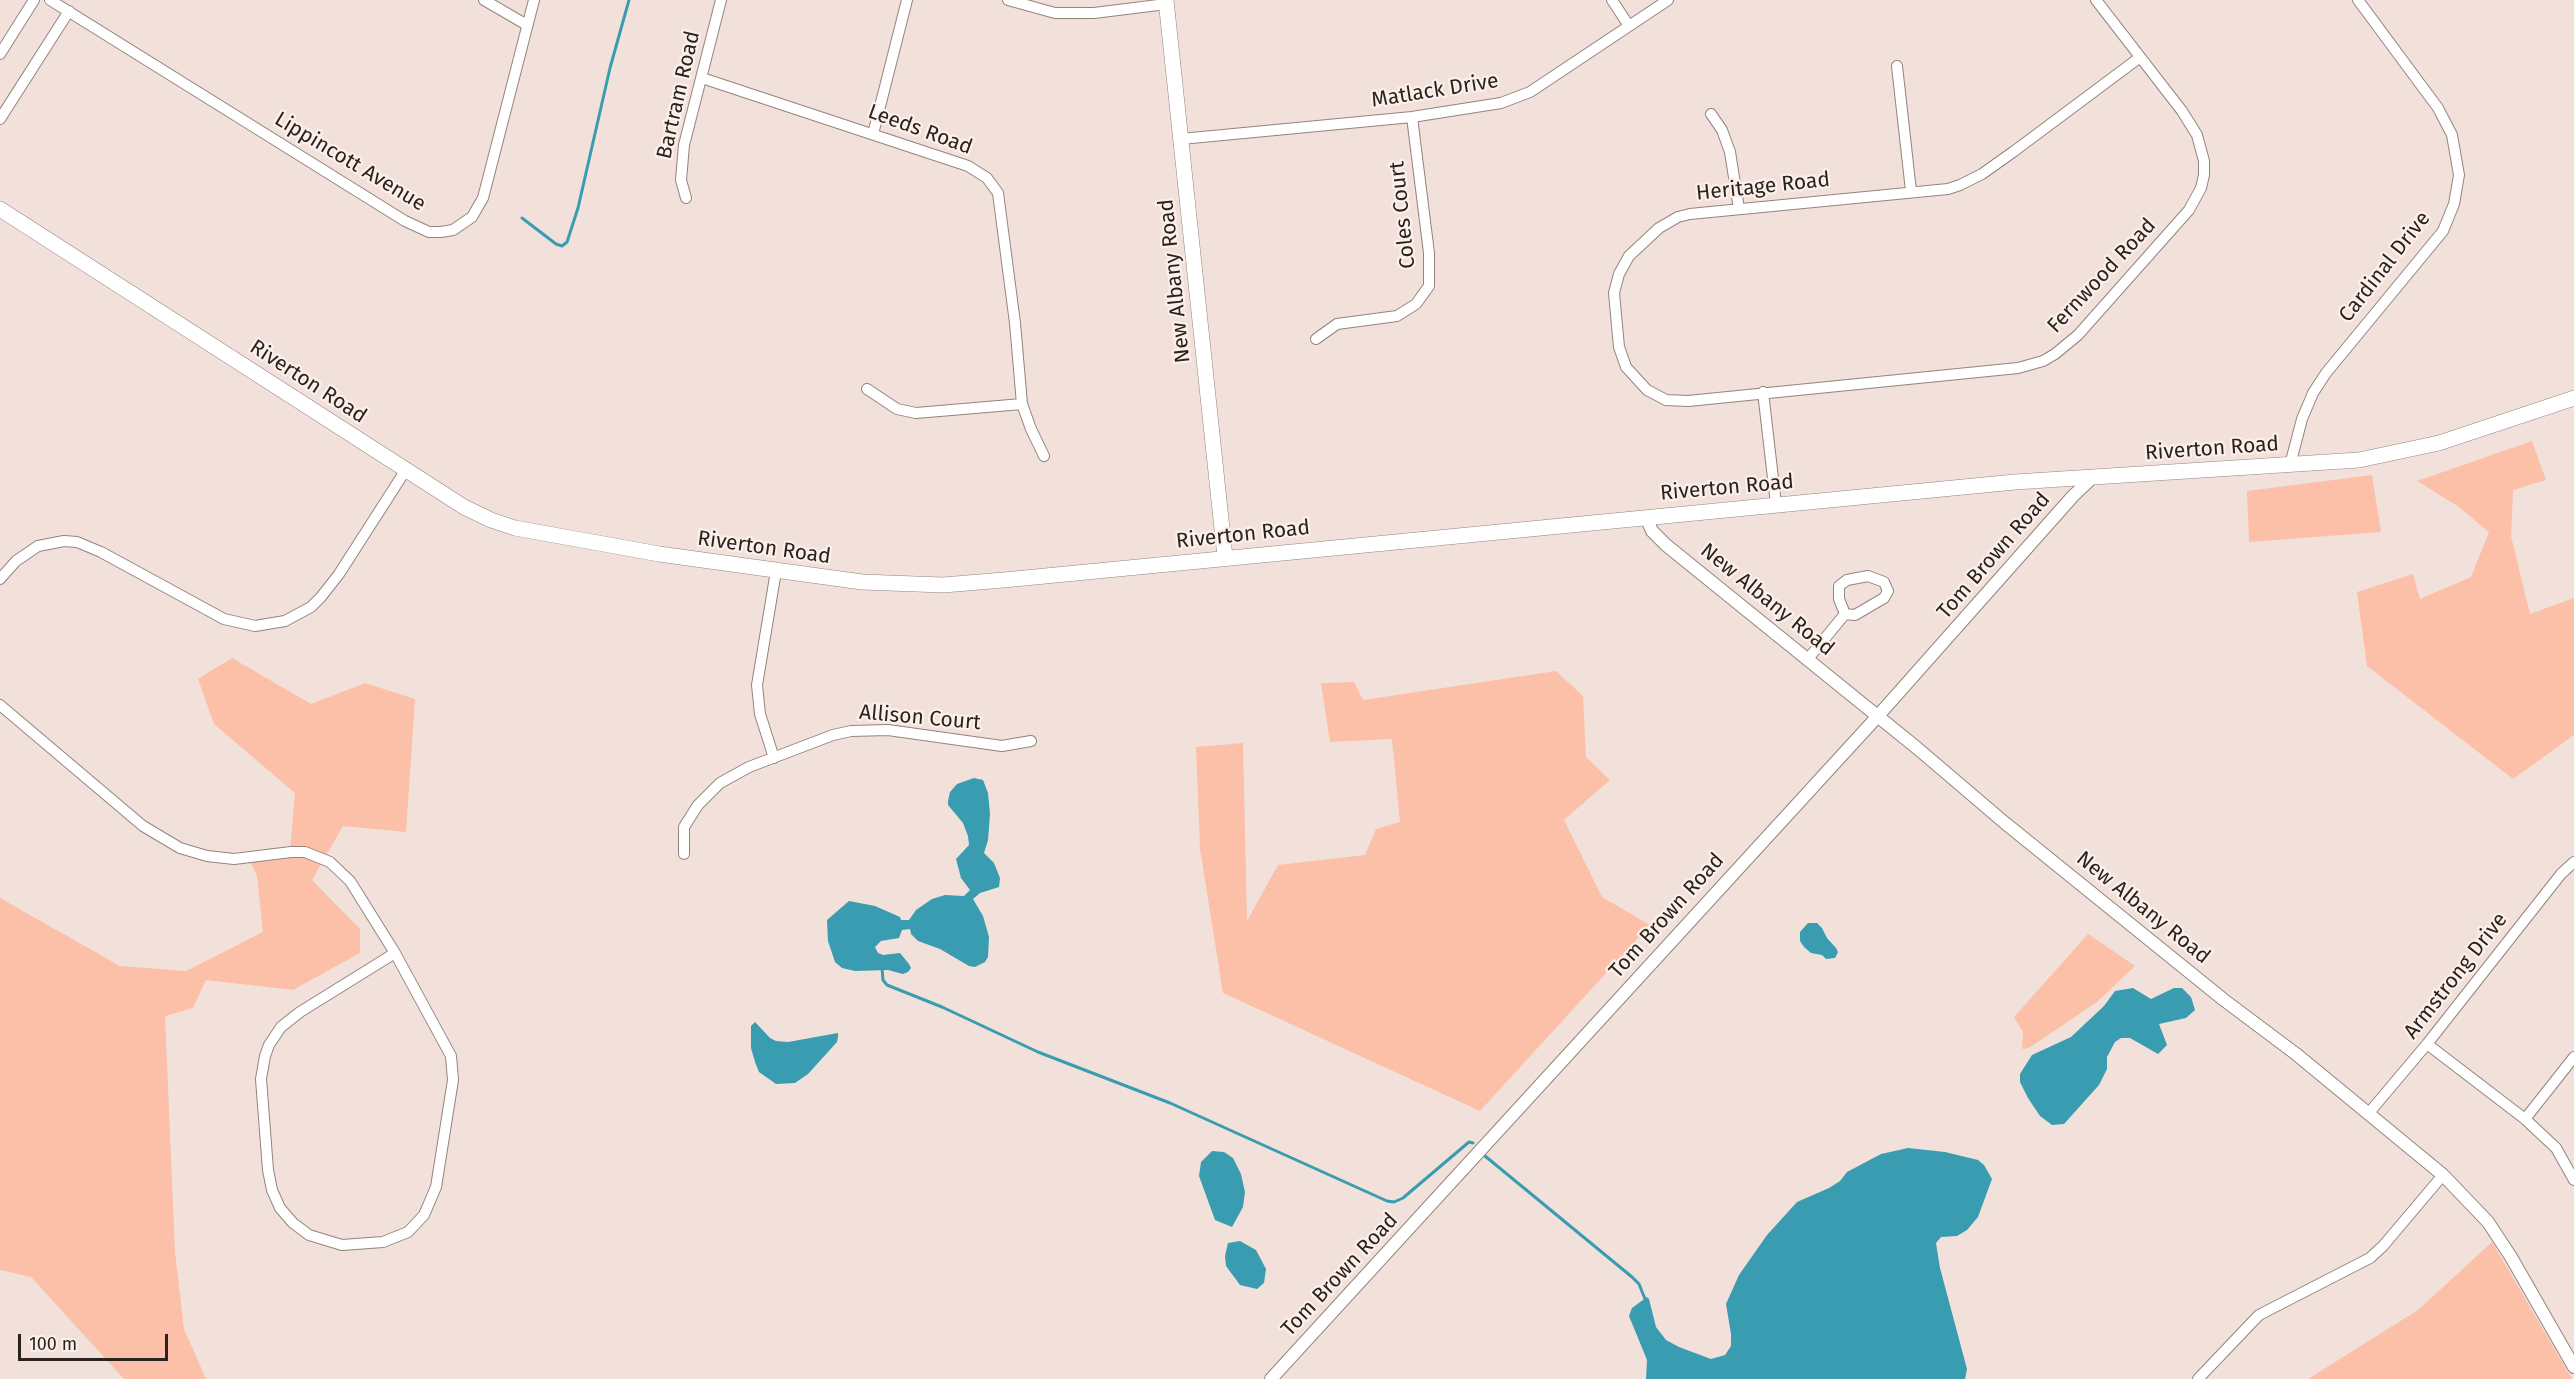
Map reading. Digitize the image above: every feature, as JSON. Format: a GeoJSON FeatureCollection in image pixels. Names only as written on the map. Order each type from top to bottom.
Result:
{"type":"FeatureCollection","features":[{"type":"Feature","properties":{"kind":"main road","name":"New Albany Road"},"geometry":{"type":"LineString","coordinates":[[1166,2],[1225,557]]}},
{"type":"Feature","properties":{"kind":"main road","name":"Riverton Road"},"geometry":{"type":"LineString","coordinates":[[0,209],[465,507],[515,528],[776,572],[862,582],[943,585],[1776,504],[2092,478],[2359,460],[2439,443],[2574,398]]}},
{"type":"Feature","properties":{"kind":"street"},"geometry":{"type":"LineString","coordinates":[[0,54],[34,0]]}},
{"type":"Feature","properties":{"kind":"street","name":"Lippincott Avenue"},"geometry":{"type":"LineString","coordinates":[[50,0],[405,221],[429,232],[453,230],[472,217],[483,198],[534,0]]}},
{"type":"Feature","properties":{"kind":"street"},"geometry":{"type":"LineString","coordinates":[[484,0],[526,25]]}},
{"type":"Feature","properties":{"kind":"street","name":"Bartram Road"},"geometry":{"type":"LineString","coordinates":[[686,198],[681,180],[682,158],[720,0]]}},
{"type":"Feature","properties":{"kind":"street"},"geometry":{"type":"LineString","coordinates":[[873,134],[907,0]]}},
{"type":"Feature","properties":{"kind":"street"},"geometry":{"type":"LineString","coordinates":[[1008,0],[1055,13],[1094,13],[1166,2]]}},
{"type":"Feature","properties":{"kind":"street"},"geometry":{"type":"LineString","coordinates":[[1612,0],[1629,26]]}},
{"type":"Feature","properties":{"kind":"street","name":"Matlack Drive"},"geometry":{"type":"LineString","coordinates":[[1181,139],[1412,117],[1501,103],[1530,92],[1668,0]]}},
{"type":"Feature","properties":{"kind":"street","name":"Fernwood Road"},"geometry":{"type":"LineString","coordinates":[[1762,392],[2018,368],[2043,361],[2078,335],[2189,210],[2201,188],[2204,175],[2204,161],[2197,135],[2182,111],[2096,0]]}},
{"type":"Feature","properties":{"kind":"street","name":"Cardinal Drive"},"geometry":{"type":"LineString","coordinates":[[2290,465],[2302,419],[2313,393],[2326,373],[2443,231],[2454,204],[2459,175],[2452,135],[2438,108],[2358,0]]}},
{"type":"Feature","properties":{"kind":"street"},"geometry":{"type":"LineString","coordinates":[[0,119],[69,11]]}},
{"type":"Feature","properties":{"kind":"street","name":"Heritage Road"},"geometry":{"type":"LineString","coordinates":[[1762,392],[1688,400],[1666,400],[1647,390],[1626,367],[1619,347],[1614,314],[1614,292],[1619,274],[1629,256],[1659,228],[1678,217],[1690,214],[1948,189],[1982,174],[2139,58]]}},
{"type":"Feature","properties":{"kind":"street"},"geometry":{"type":"LineString","coordinates":[[1897,66],[1911,191]]}},
{"type":"Feature","properties":{"kind":"street","name":"Leeds Road"},"geometry":{"type":"LineString","coordinates":[[702,78],[968,166],[994,185],[998,194],[1015,324],[1022,404],[1044,456]]}},
{"type":"Feature","properties":{"kind":"street"},"geometry":{"type":"LineString","coordinates":[[1711,114],[1722,130],[1730,152],[1739,209]]}},
{"type":"Feature","properties":{"kind":"street","name":"Coles Court"},"geometry":{"type":"LineString","coordinates":[[1316,339],[1337,324],[1397,316],[1416,304],[1429,286],[1429,253],[1412,117]]}},
{"type":"Feature","properties":{"kind":"street"},"geometry":{"type":"LineString","coordinates":[[867,389],[897,409],[916,413],[1022,404]]}},
{"type":"Feature","properties":{"kind":"street"},"geometry":{"type":"LineString","coordinates":[[1762,392],[1776,504]]}},
{"type":"Feature","properties":{"kind":"street"},"geometry":{"type":"LineString","coordinates":[[0,579],[16,561],[38,546],[64,541],[77,542],[101,552],[224,619],[255,626],[285,621],[311,607],[321,597],[339,574],[407,468]]}},
{"type":"Feature","properties":{"kind":"street","name":"Tom Brown Road"},"geometry":{"type":"LineString","coordinates":[[1271,1379],[1877,717],[2073,496],[2092,478]]}},
{"type":"Feature","properties":{"kind":"street","name":"New Albany Road"},"geometry":{"type":"LineString","coordinates":[[1646,517],[1652,531],[1666,545],[2005,823],[2224,1000],[2288,1047],[2443,1175],[2494,1231],[2574,1367]]}},
{"type":"Feature","properties":{"kind":"street"},"geometry":{"type":"LineString","coordinates":[[774,758],[760,714],[757,685],[776,572]]}},
{"type":"Feature","properties":{"kind":"street"},"geometry":{"type":"LineString","coordinates":[[1868,576],[1884,582],[1888,591],[1884,598],[1855,615],[1845,614],[1839,599],[1839,586],[1847,580],[1868,576]]}},
{"type":"Feature","properties":{"kind":"street"},"geometry":{"type":"LineString","coordinates":[[1807,660],[1845,614]]}},
{"type":"Feature","properties":{"kind":"street"},"geometry":{"type":"LineString","coordinates":[[0,705],[143,826],[180,848],[207,856],[234,859],[305,852],[330,862],[350,881],[395,953],[451,1056],[453,1080],[450,1113],[436,1187],[424,1215],[408,1232],[382,1242],[342,1245],[309,1235],[293,1223],[280,1208],[272,1190],[268,1170],[261,1079],[265,1056],[268,1046],[281,1027],[300,1012],[395,953]]}},
{"type":"Feature","properties":{"kind":"street","name":"Allison Court"},"geometry":{"type":"LineString","coordinates":[[684,854],[684,827],[698,805],[720,783],[749,767],[851,731],[888,730],[1002,746],[1031,741]]}},
{"type":"Feature","properties":{"kind":"street","name":"Armstrong Drive"},"geometry":{"type":"LineString","coordinates":[[2368,1114],[2427,1044],[2561,874],[2574,862]]}},
{"type":"Feature","properties":{"kind":"street"},"geometry":{"type":"LineString","coordinates":[[2427,1044],[2525,1119],[2556,1148],[2574,1180]]}},
{"type":"Feature","properties":{"kind":"street"},"geometry":{"type":"LineString","coordinates":[[2525,1119],[2574,1057]]}},
{"type":"Feature","properties":{"kind":"street"},"geometry":{"type":"LineString","coordinates":[[2198,1379],[2259,1315],[2370,1258],[2383,1246],[2443,1175]]}},
{"type":"Feature","properties":{"kind":"shaded area"},"geometry":{"type":"Polygon","coordinates":[[[2532,441],[2546,480],[2513,490],[2511,536],[2530,614],[2574,598],[2574,735],[2513,779],[2367,666],[2357,592],[2413,574],[2420,599],[2471,577],[2489,532],[2456,505],[2417,481],[2532,441]]]}},
{"type":"Feature","properties":{"kind":"shaded area"},"geometry":{"type":"Polygon","coordinates":[[[2372,475],[2381,532],[2249,542],[2247,491],[2372,475]]]}},
{"type":"Feature","properties":{"kind":"shaded area"},"geometry":{"type":"Polygon","coordinates":[[[232,658],[311,704],[365,683],[415,699],[406,832],[343,826],[312,880],[360,929],[360,953],[293,990],[206,980],[193,1008],[165,1016],[175,1252],[184,1329],[206,1379],[124,1379],[31,1277],[0,1270],[0,898],[120,966],[186,971],[263,932],[257,876],[248,857],[290,851],[295,793],[214,724],[198,679],[232,658]]]}},
{"type":"Feature","properties":{"kind":"shaded area"},"geometry":{"type":"Polygon","coordinates":[[[1556,671],[1583,696],[1586,757],[1610,780],[1564,820],[1602,897],[1650,925],[1480,1111],[1223,993],[1200,849],[1196,747],[1243,743],[1247,921],[1278,865],[1365,855],[1376,829],[1400,822],[1392,739],[1330,742],[1321,683],[1354,682],[1363,700],[1556,671]]]}},
{"type":"Feature","properties":{"kind":"shaded area"},"geometry":{"type":"Polygon","coordinates":[[[2088,934],[2135,966],[2097,1002],[2029,1048],[2022,1049],[2023,1032],[2014,1017],[2088,934]]]}},
{"type":"Feature","properties":{"kind":"shaded area"},"geometry":{"type":"Polygon","coordinates":[[[2492,1242],[2572,1379],[2308,1379],[2418,1310],[2492,1242]]]}},
{"type":"Feature","properties":{"kind":"water"},"geometry":{"type":"Polygon","coordinates":[[[974,778],[983,780],[988,793],[990,814],[988,840],[984,853],[994,863],[1000,878],[999,887],[980,893],[973,899],[983,916],[989,937],[988,957],[985,962],[975,967],[969,966],[940,949],[918,941],[911,934],[910,929],[902,930],[899,938],[881,941],[875,947],[878,953],[883,955],[900,953],[911,968],[908,972],[903,974],[888,970],[855,971],[842,968],[835,962],[828,941],[827,920],[849,901],[875,906],[900,917],[901,920],[909,920],[916,910],[932,899],[945,895],[964,896],[970,890],[961,878],[956,859],[969,845],[968,836],[963,823],[948,805],[948,801],[950,792],[957,784],[974,778]]]}},
{"type":"Feature","properties":{"kind":"water"},"geometry":{"type":"Polygon","coordinates":[[[1808,923],[1817,923],[1822,928],[1838,952],[1835,958],[1826,959],[1822,955],[1811,953],[1804,947],[1800,941],[1800,932],[1808,923]]]}},
{"type":"Feature","properties":{"kind":"water"},"geometry":{"type":"Polygon","coordinates":[[[2133,988],[2151,999],[2174,988],[2182,988],[2191,997],[2195,1010],[2186,1018],[2159,1024],[2167,1045],[2158,1054],[2130,1038],[2121,1038],[2115,1042],[2107,1057],[2107,1069],[2099,1085],[2064,1124],[2052,1125],[2040,1116],[2028,1098],[2020,1082],[2020,1074],[2032,1055],[2071,1037],[2104,1006],[2115,991],[2133,988]]]}},
{"type":"Feature","properties":{"kind":"water"},"geometry":{"type":"Polygon","coordinates":[[[755,1022],[770,1038],[776,1041],[788,1042],[838,1033],[837,1042],[808,1074],[795,1083],[776,1084],[759,1072],[755,1062],[751,1048],[751,1026],[755,1022]]]}},
{"type":"Feature","properties":{"kind":"water"},"geometry":{"type":"Polygon","coordinates":[[[1908,1148],[1945,1152],[1978,1160],[1984,1165],[1992,1179],[1978,1217],[1967,1230],[1957,1236],[1941,1237],[1936,1243],[1940,1268],[1967,1369],[1965,1379],[1646,1379],[1647,1360],[1629,1316],[1632,1308],[1647,1297],[1656,1327],[1666,1340],[1711,1359],[1725,1355],[1731,1346],[1726,1304],[1739,1275],[1767,1235],[1797,1202],[1829,1188],[1840,1181],[1847,1172],[1881,1154],[1908,1148]]]}},
{"type":"Feature","properties":{"kind":"water"},"geometry":{"type":"Polygon","coordinates":[[[1212,1151],[1224,1152],[1233,1158],[1241,1174],[1245,1192],[1243,1207],[1232,1227],[1215,1220],[1199,1176],[1201,1162],[1212,1151]]]}},
{"type":"Feature","properties":{"kind":"water"},"geometry":{"type":"Polygon","coordinates":[[[1240,1241],[1256,1250],[1266,1269],[1264,1283],[1257,1289],[1240,1285],[1226,1266],[1225,1256],[1228,1243],[1240,1241]]]}},
{"type":"Feature","properties":{"kind":"waterway"},"geometry":{"type":"LineString","coordinates":[[522,218],[556,244],[562,246],[567,242],[578,208],[610,68],[629,0]]}},
{"type":"Feature","properties":{"kind":"waterway"},"geometry":{"type":"LineString","coordinates":[[882,968],[883,980],[887,985],[942,1007],[1038,1052],[1170,1103],[1387,1201],[1394,1202],[1403,1198],[1469,1142],[1473,1143]]}},
{"type":"Feature","properties":{"kind":"waterway"},"geometry":{"type":"LineString","coordinates":[[1485,1156],[1632,1277],[1639,1284],[1645,1299]]}}]}
